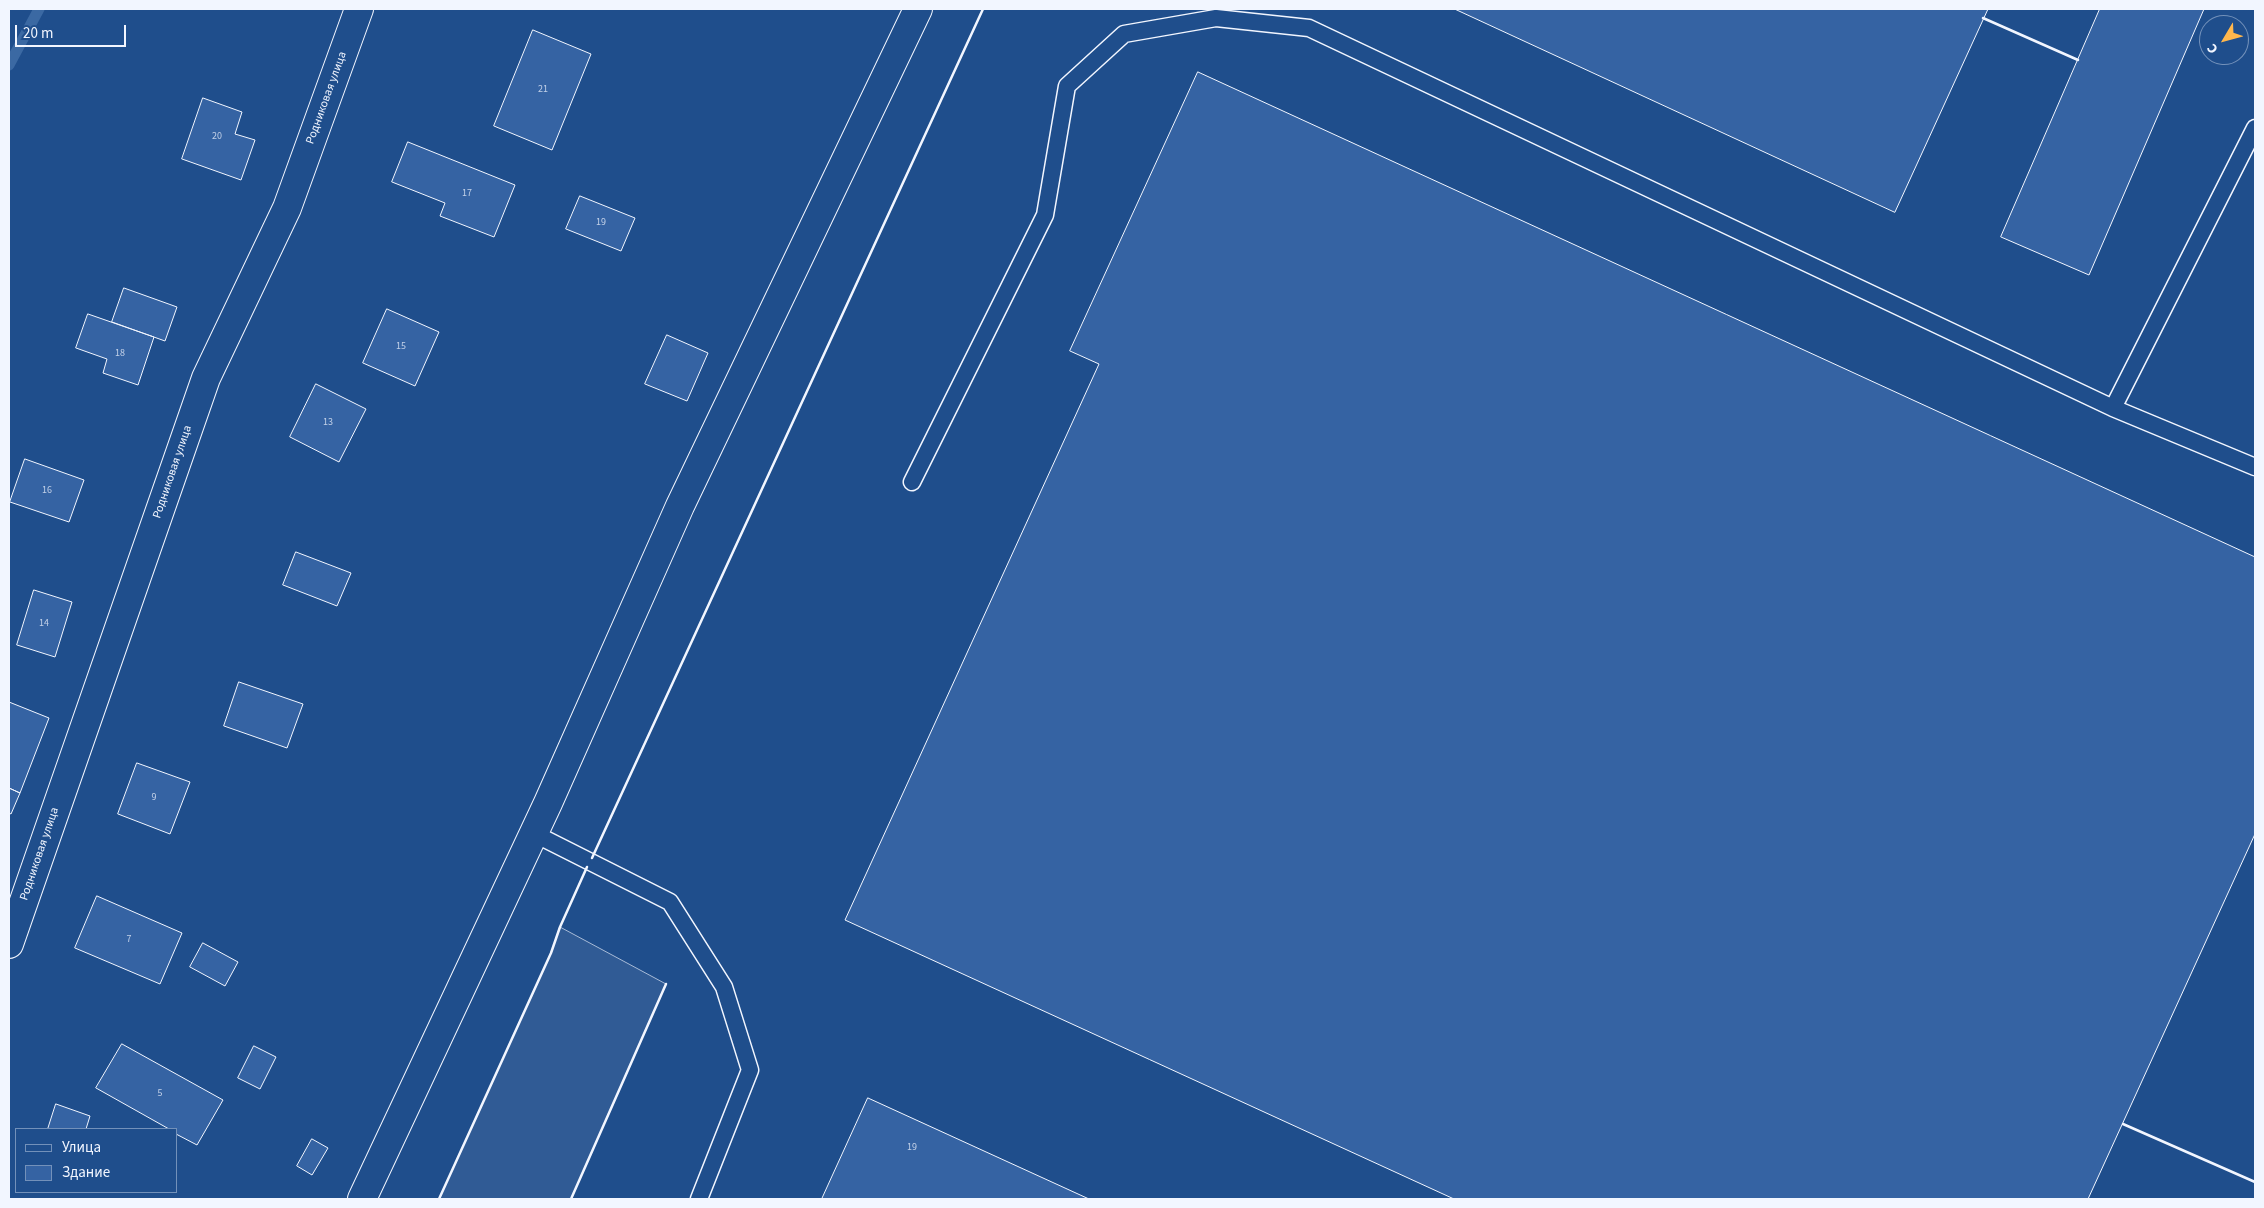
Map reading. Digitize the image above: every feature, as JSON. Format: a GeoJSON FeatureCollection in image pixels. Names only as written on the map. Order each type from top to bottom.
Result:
{"type":"FeatureCollection","features":[{"type":"Feature","properties":{"kind":"street","name":"Родниковая улица"},"geometry":{"type":"LineString","coordinates":[[9,944],[206,378],[286,208],[359,9]]}},
{"type":"Feature","properties":{"kind":"street"},"geometry":{"type":"LineString","coordinates":[[362,1199],[533,833],[680,506],[918,9]]}},
{"type":"Feature","properties":{"kind":"lane"},"geometry":{"type":"LineString","coordinates":[[912,482],[1045,215],[1067,86],[1124,34],[1216,18],[1309,28],[2113,408],[2255,466]]}},
{"type":"Feature","properties":{"kind":"lane"},"geometry":{"type":"LineString","coordinates":[[2113,408],[2255,128]]}},
{"type":"Feature","properties":{"kind":"lane"},"geometry":{"type":"LineString","coordinates":[[533,833],[670,902],[724,987],[750,1070],[700,1199]]}},
{"type":"Feature","properties":{"kind":"shaded area"},"geometry":{"type":"Polygon","coordinates":[[[560,927],[666,984],[571,1199],[439,1199],[551,953],[560,927]]]}},
{"type":"Feature","properties":{"kind":"building"},"geometry":{"type":"Polygon","coordinates":[[[1455,9],[1988,9],[1895,212],[1455,9]]]}},
{"type":"Feature","properties":{"kind":"building"},"geometry":{"type":"Polygon","coordinates":[[[2100,9],[2204,9],[2201,15],[2199,15],[2199,21],[2089,275],[2001,237],[2100,9]]]}},
{"type":"Feature","properties":{"kind":"building"},"geometry":{"type":"Polygon","coordinates":[[[533,30],[591,54],[552,150],[494,126],[533,30]]]}},
{"type":"Feature","properties":{"kind":"building"},"geometry":{"type":"Polygon","coordinates":[[[1198,72],[2255,557],[2255,834],[2088,1199],[1454,1199],[845,920],[1099,364],[1070,351],[1198,72]]]}},
{"type":"Feature","properties":{"kind":"building"},"geometry":{"type":"Polygon","coordinates":[[[203,98],[242,112],[235,134],[255,140],[241,180],[182,159],[203,98]]]}},
{"type":"Feature","properties":{"kind":"building"},"geometry":{"type":"Polygon","coordinates":[[[408,142],[515,185],[494,237],[440,216],[445,203],[392,182],[408,142]]]}},
{"type":"Feature","properties":{"kind":"building"},"geometry":{"type":"Polygon","coordinates":[[[580,196],[635,218],[621,251],[566,229],[580,196]]]}},
{"type":"Feature","properties":{"kind":"building"},"geometry":{"type":"Polygon","coordinates":[[[124,288],[177,307],[165,341],[112,322],[124,288]]]}},
{"type":"Feature","properties":{"kind":"building"},"geometry":{"type":"Polygon","coordinates":[[[387,309],[439,332],[415,386],[363,363],[387,309]]]}},
{"type":"Feature","properties":{"kind":"building"},"geometry":{"type":"Polygon","coordinates":[[[88,314],[154,337],[138,385],[103,373],[107,359],[76,348],[88,314]]]}},
{"type":"Feature","properties":{"kind":"building"},"geometry":{"type":"Polygon","coordinates":[[[667,335],[708,353],[687,401],[645,384],[667,335]]]}},
{"type":"Feature","properties":{"kind":"building"},"geometry":{"type":"Polygon","coordinates":[[[316,384],[366,409],[339,462],[290,437],[316,384]]]}},
{"type":"Feature","properties":{"kind":"building"},"geometry":{"type":"Polygon","coordinates":[[[25,459],[84,480],[69,522],[10,502],[25,459]]]}},
{"type":"Feature","properties":{"kind":"building"},"geometry":{"type":"Polygon","coordinates":[[[296,552],[351,573],[337,606],[283,585],[296,552]]]}},
{"type":"Feature","properties":{"kind":"building"},"geometry":{"type":"Polygon","coordinates":[[[34,590],[72,602],[55,657],[17,645],[34,590]]]}},
{"type":"Feature","properties":{"kind":"building"},"geometry":{"type":"Polygon","coordinates":[[[239,682],[303,704],[287,748],[224,726],[239,682]]]}},
{"type":"Feature","properties":{"kind":"building"},"geometry":{"type":"Polygon","coordinates":[[[9,702],[49,718],[20,793],[9,788],[9,702]]]}},
{"type":"Feature","properties":{"kind":"building"},"geometry":{"type":"Polygon","coordinates":[[[137,763],[190,782],[170,834],[118,814],[137,763]]]}},
{"type":"Feature","properties":{"kind":"building"},"geometry":{"type":"Polygon","coordinates":[[[9,788],[20,793],[11,814],[9,813],[9,788]]]}},
{"type":"Feature","properties":{"kind":"building"},"geometry":{"type":"Polygon","coordinates":[[[97,896],[182,933],[160,984],[75,948],[97,896]]]}},
{"type":"Feature","properties":{"kind":"building"},"geometry":{"type":"Polygon","coordinates":[[[203,943],[238,962],[225,986],[190,967],[203,943]]]}},
{"type":"Feature","properties":{"kind":"building"},"geometry":{"type":"Polygon","coordinates":[[[122,1044],[223,1100],[197,1145],[178,1135],[178,1128],[167,1128],[96,1088],[122,1044]]]}},
{"type":"Feature","properties":{"kind":"building"},"geometry":{"type":"Polygon","coordinates":[[[254,1046],[276,1057],[260,1089],[238,1078],[254,1046]]]}},
{"type":"Feature","properties":{"kind":"building"},"geometry":{"type":"Polygon","coordinates":[[[868,1098],[1089,1199],[822,1199],[868,1098]]]}},
{"type":"Feature","properties":{"kind":"building"},"geometry":{"type":"Polygon","coordinates":[[[56,1104],[90,1116],[86,1128],[48,1128],[56,1104]]]}},
{"type":"Feature","properties":{"kind":"building"},"geometry":{"type":"Polygon","coordinates":[[[312,1139],[328,1148],[312,1175],[297,1166],[312,1139]]]}},
{"type":"Feature","properties":{"kind":"waterway"},"geometry":{"type":"LineString","coordinates":[[9,65],[39,9]]}},
{"type":"Feature","properties":{"kind":"wall"},"geometry":{"type":"LineString","coordinates":[[592,858],[983,9]]}},
{"type":"Feature","properties":{"kind":"wall"},"geometry":{"type":"LineString","coordinates":[[1983,18],[2078,60]]}},
{"type":"Feature","properties":{"kind":"wall"},"geometry":{"type":"LineString","coordinates":[[439,1199],[551,953],[560,927],[587,867]]}},
{"type":"Feature","properties":{"kind":"wall"},"geometry":{"type":"LineString","coordinates":[[571,1199],[666,984]]}},
{"type":"Feature","properties":{"kind":"wall"},"geometry":{"type":"LineString","coordinates":[[2123,1124],[2255,1182]]}}]}
